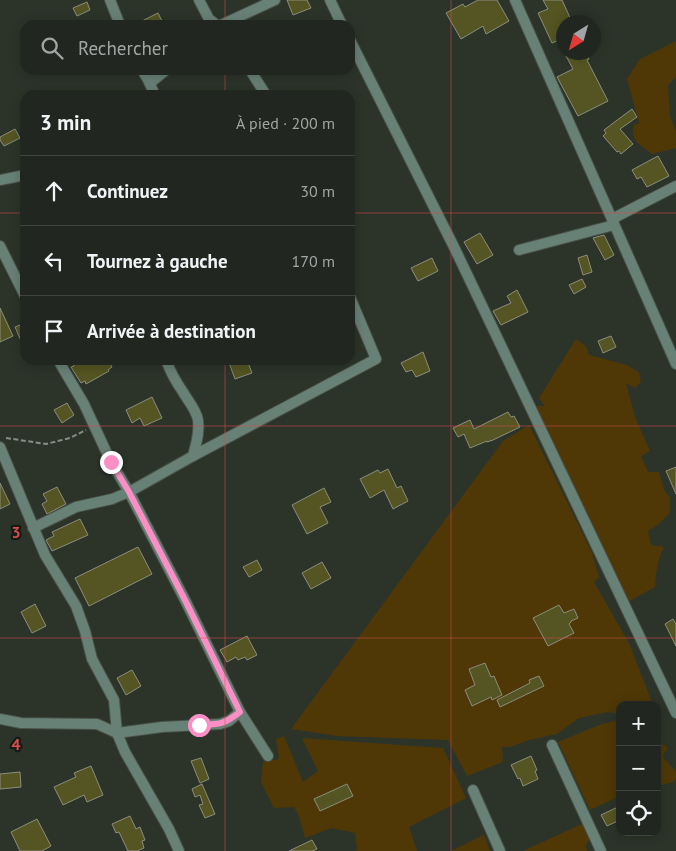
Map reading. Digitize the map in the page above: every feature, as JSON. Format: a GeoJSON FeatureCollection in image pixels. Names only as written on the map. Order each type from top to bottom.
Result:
{"type":"FeatureCollection","features":[{"type":"Feature","properties":{"kind":"street"},"geometry":{"type":"LineString","coordinates":[[110,0],[118,20]]}},
{"type":"Feature","properties":{"kind":"street"},"geometry":{"type":"LineString","coordinates":[[199,0],[211,20]]}},
{"type":"Feature","properties":{"kind":"street"},"geometry":{"type":"LineString","coordinates":[[231,20],[275,0]]}},
{"type":"Feature","properties":{"kind":"street"},"geometry":{"type":"LineString","coordinates":[[330,0],[340,20]]}},
{"type":"Feature","properties":{"kind":"street"},"geometry":{"type":"LineString","coordinates":[[515,0],[676,364]]}},
{"type":"Feature","properties":{"kind":"street"},"geometry":{"type":"LineString","coordinates":[[355,50],[455,249],[676,713]]}},
{"type":"Feature","properties":{"kind":"street"},"geometry":{"type":"LineString","coordinates":[[145,75],[153,90]]}},
{"type":"Feature","properties":{"kind":"street"},"geometry":{"type":"LineString","coordinates":[[150,84],[160,75]]}},
{"type":"Feature","properties":{"kind":"street"},"geometry":{"type":"LineString","coordinates":[[253,75],[263,90]]}},
{"type":"Feature","properties":{"kind":"street"},"geometry":{"type":"LineString","coordinates":[[0,180],[20,176]]}},
{"type":"Feature","properties":{"kind":"street"},"geometry":{"type":"LineString","coordinates":[[519,250],[613,222],[676,186]]}},
{"type":"Feature","properties":{"kind":"street"},"geometry":{"type":"LineString","coordinates":[[0,246],[20,286]]}},
{"type":"Feature","properties":{"kind":"street"},"geometry":{"type":"LineString","coordinates":[[33,528],[76,507],[112,499],[129,492],[376,359],[355,309]]}},
{"type":"Feature","properties":{"kind":"street"},"geometry":{"type":"LineString","coordinates":[[61,365],[84,404],[111,462],[129,492],[185,600],[240,712],[268,756]]}},
{"type":"Feature","properties":{"kind":"street"},"geometry":{"type":"LineString","coordinates":[[168,365],[181,390],[195,410],[198,420],[198,437],[193,456]]}},
{"type":"Feature","properties":{"kind":"street"},"geometry":{"type":"LineString","coordinates":[[0,447],[45,555],[76,606],[85,631],[92,660],[114,700],[117,733],[170,829],[179,851]]}},
{"type":"Feature","properties":{"kind":"street"},"geometry":{"type":"LineString","coordinates":[[0,719],[21,722],[98,724],[117,733],[162,727],[220,724],[228,721],[240,712]]}},
{"type":"Feature","properties":{"kind":"street"},"geometry":{"type":"LineString","coordinates":[[552,745],[602,851]]}},
{"type":"Feature","properties":{"kind":"street"},"geometry":{"type":"LineString","coordinates":[[473,790],[500,851]]}},
{"type":"Feature","properties":{"kind":"path"},"geometry":{"type":"LineString","coordinates":[[0,437],[46,444],[70,438],[94,426]]}},
{"type":"Feature","properties":{"kind":"shaded area"},"geometry":{"type":"Polygon","coordinates":[[[676,41],[676,77],[668,85],[670,117],[676,131],[676,148],[652,154],[637,142],[633,135],[634,125],[639,123],[627,79],[640,59],[676,41]]]}},
{"type":"Feature","properties":{"kind":"shaded area"},"geometry":{"type":"Polygon","coordinates":[[[576,339],[586,346],[589,355],[627,365],[639,373],[641,382],[635,388],[626,383],[635,417],[650,451],[641,456],[648,472],[659,472],[664,490],[670,498],[670,513],[659,524],[648,531],[651,545],[664,547],[658,562],[655,587],[624,604],[528,406],[545,406],[539,398],[576,339]]]}},
{"type":"Feature","properties":{"kind":"shaded area"},"geometry":{"type":"Polygon","coordinates":[[[529,425],[592,553],[599,577],[594,582],[629,643],[651,701],[616,701],[616,713],[608,712],[579,718],[557,734],[529,740],[510,747],[502,747],[503,762],[467,776],[448,740],[337,736],[291,729],[503,441],[529,425]]]}},
{"type":"Feature","properties":{"kind":"shaded area"},"geometry":{"type":"Polygon","coordinates":[[[616,721],[616,798],[590,810],[558,742],[599,725],[616,721]]]}},
{"type":"Feature","properties":{"kind":"shaded area"},"geometry":{"type":"Polygon","coordinates":[[[284,736],[303,782],[318,771],[302,738],[443,748],[466,798],[409,827],[417,851],[354,851],[357,849],[355,833],[332,828],[305,838],[299,816],[294,807],[274,808],[261,782],[263,762],[279,759],[276,739],[284,736]]]}},
{"type":"Feature","properties":{"kind":"shaded area"},"geometry":{"type":"Polygon","coordinates":[[[661,742],[668,748],[663,755],[664,759],[676,771],[674,782],[661,785],[661,742]]]}},
{"type":"Feature","properties":{"kind":"shaded area"},"geometry":{"type":"Polygon","coordinates":[[[584,823],[591,836],[586,845],[587,851],[523,851],[584,823]]]}},
{"type":"Feature","properties":{"kind":"shaded area"},"geometry":{"type":"Polygon","coordinates":[[[484,835],[490,851],[451,851],[484,835]]]}},
{"type":"Feature","properties":{"kind":"building"},"geometry":{"type":"Polygon","coordinates":[[[287,0],[307,0],[311,8],[293,15],[287,0]]]}},
{"type":"Feature","properties":{"kind":"building"},"geometry":{"type":"Polygon","coordinates":[[[478,0],[497,0],[509,21],[486,34],[483,26],[461,39],[446,13],[463,4],[465,7],[478,0]]]}},
{"type":"Feature","properties":{"kind":"building"},"geometry":{"type":"Polygon","coordinates":[[[543,0],[562,0],[569,15],[556,15],[556,41],[552,43],[538,13],[548,9],[543,0]]]}},
{"type":"Feature","properties":{"kind":"building"},"geometry":{"type":"Polygon","coordinates":[[[87,2],[90,10],[77,16],[73,8],[87,2]]]}},
{"type":"Feature","properties":{"kind":"building"},"geometry":{"type":"Polygon","coordinates":[[[158,13],[162,20],[144,20],[158,13]]]}},
{"type":"Feature","properties":{"kind":"building"},"geometry":{"type":"Polygon","coordinates":[[[568,60],[587,60],[608,101],[578,116],[557,77],[573,69],[568,60]]]}},
{"type":"Feature","properties":{"kind":"building"},"geometry":{"type":"Polygon","coordinates":[[[632,109],[637,117],[620,129],[633,144],[621,154],[603,136],[606,133],[604,130],[632,109]]]}},
{"type":"Feature","properties":{"kind":"building"},"geometry":{"type":"Polygon","coordinates":[[[15,129],[20,138],[4,146],[0,137],[15,129]]]}},
{"type":"Feature","properties":{"kind":"building"},"geometry":{"type":"Polygon","coordinates":[[[658,156],[669,176],[647,187],[641,177],[637,179],[632,170],[658,156]]]}},
{"type":"Feature","properties":{"kind":"building"},"geometry":{"type":"Polygon","coordinates":[[[480,233],[493,255],[477,264],[464,242],[480,233]]]}},
{"type":"Feature","properties":{"kind":"building"},"geometry":{"type":"Polygon","coordinates":[[[604,235],[614,255],[605,260],[593,238],[604,235]]]}},
{"type":"Feature","properties":{"kind":"building"},"geometry":{"type":"Polygon","coordinates":[[[587,255],[592,272],[583,275],[578,258],[587,255]]]}},
{"type":"Feature","properties":{"kind":"building"},"geometry":{"type":"Polygon","coordinates":[[[432,258],[438,271],[418,281],[411,268],[432,258]]]}},
{"type":"Feature","properties":{"kind":"building"},"geometry":{"type":"Polygon","coordinates":[[[582,279],[586,287],[574,294],[569,285],[582,279]]]}},
{"type":"Feature","properties":{"kind":"building"},"geometry":{"type":"Polygon","coordinates":[[[517,290],[528,312],[501,325],[493,311],[511,303],[507,296],[517,290]]]}},
{"type":"Feature","properties":{"kind":"building"},"geometry":{"type":"Polygon","coordinates":[[[0,308],[13,336],[0,342],[0,308]]]}},
{"type":"Feature","properties":{"kind":"building"},"geometry":{"type":"Polygon","coordinates":[[[20,325],[20,338],[15,327],[20,325]]]}},
{"type":"Feature","properties":{"kind":"building"},"geometry":{"type":"Polygon","coordinates":[[[611,336],[616,347],[603,353],[598,341],[611,336]]]}},
{"type":"Feature","properties":{"kind":"building"},"geometry":{"type":"Polygon","coordinates":[[[423,352],[430,371],[416,377],[412,370],[406,372],[401,363],[423,352]]]}},
{"type":"Feature","properties":{"kind":"building"},"geometry":{"type":"Polygon","coordinates":[[[111,365],[112,367],[109,371],[86,384],[85,381],[81,383],[71,367],[111,365]]]}},
{"type":"Feature","properties":{"kind":"building"},"geometry":{"type":"Polygon","coordinates":[[[230,365],[249,365],[252,373],[235,379],[230,365]]]}},
{"type":"Feature","properties":{"kind":"building"},"geometry":{"type":"Polygon","coordinates":[[[152,397],[162,418],[144,426],[140,418],[132,423],[126,410],[152,397]]]}},
{"type":"Feature","properties":{"kind":"building"},"geometry":{"type":"Polygon","coordinates":[[[67,403],[74,415],[62,423],[54,410],[67,403]]]}},
{"type":"Feature","properties":{"kind":"building"},"geometry":{"type":"Polygon","coordinates":[[[508,412],[511,417],[514,416],[520,427],[493,440],[470,448],[464,434],[458,437],[453,428],[470,420],[474,429],[508,412]]]}},
{"type":"Feature","properties":{"kind":"building"},"geometry":{"type":"Polygon","coordinates":[[[676,467],[676,494],[666,471],[676,467]]]}},
{"type":"Feature","properties":{"kind":"building"},"geometry":{"type":"Polygon","coordinates":[[[388,469],[397,488],[401,486],[408,501],[393,509],[384,490],[370,498],[360,479],[378,470],[380,473],[388,469]]]}},
{"type":"Feature","properties":{"kind":"building"},"geometry":{"type":"Polygon","coordinates":[[[0,483],[10,504],[0,509],[0,483]]]}},
{"type":"Feature","properties":{"kind":"building"},"geometry":{"type":"Polygon","coordinates":[[[57,487],[66,504],[47,514],[42,504],[47,501],[43,494],[57,487]]]}},
{"type":"Feature","properties":{"kind":"building"},"geometry":{"type":"Polygon","coordinates":[[[324,488],[331,502],[320,507],[328,523],[307,534],[292,505],[324,488]]]}},
{"type":"Feature","properties":{"kind":"building"},"geometry":{"type":"Polygon","coordinates":[[[80,519],[88,535],[52,551],[46,540],[54,536],[52,532],[80,519]]]}},
{"type":"Feature","properties":{"kind":"building"},"geometry":{"type":"Polygon","coordinates":[[[138,547],[152,574],[89,606],[75,578],[138,547]]]}},
{"type":"Feature","properties":{"kind":"building"},"geometry":{"type":"Polygon","coordinates":[[[257,560],[262,570],[249,577],[243,567],[257,560]]]}},
{"type":"Feature","properties":{"kind":"building"},"geometry":{"type":"Polygon","coordinates":[[[322,562],[331,578],[311,589],[302,573],[322,562]]]}},
{"type":"Feature","properties":{"kind":"building"},"geometry":{"type":"Polygon","coordinates":[[[35,604],[46,626],[32,633],[21,612],[35,604]]]}},
{"type":"Feature","properties":{"kind":"building"},"geometry":{"type":"Polygon","coordinates":[[[559,605],[564,613],[574,609],[578,618],[569,624],[574,633],[548,646],[533,618],[559,605]]]}},
{"type":"Feature","properties":{"kind":"building"},"geometry":{"type":"Polygon","coordinates":[[[673,619],[676,624],[676,646],[665,624],[673,619]]]}},
{"type":"Feature","properties":{"kind":"building"},"geometry":{"type":"Polygon","coordinates":[[[247,636],[257,655],[247,660],[245,657],[238,660],[236,657],[227,662],[220,650],[247,636]]]}},
{"type":"Feature","properties":{"kind":"building"},"geometry":{"type":"Polygon","coordinates":[[[485,663],[491,677],[494,676],[502,695],[492,700],[491,697],[472,706],[465,690],[475,685],[469,669],[485,663]]]}},
{"type":"Feature","properties":{"kind":"building"},"geometry":{"type":"Polygon","coordinates":[[[132,670],[141,686],[126,695],[117,678],[132,670]]]}},
{"type":"Feature","properties":{"kind":"building"},"geometry":{"type":"Polygon","coordinates":[[[539,676],[544,686],[500,707],[497,700],[530,683],[529,680],[539,676]]]}},
{"type":"Feature","properties":{"kind":"building"},"geometry":{"type":"Polygon","coordinates":[[[531,756],[537,770],[535,771],[538,779],[523,786],[511,765],[531,756]]]}},
{"type":"Feature","properties":{"kind":"building"},"geometry":{"type":"Polygon","coordinates":[[[201,758],[209,779],[200,783],[191,761],[201,758]]]}},
{"type":"Feature","properties":{"kind":"building"},"geometry":{"type":"Polygon","coordinates":[[[91,766],[103,795],[87,802],[84,795],[63,805],[54,787],[76,777],[74,773],[91,766]]]}},
{"type":"Feature","properties":{"kind":"building"},"geometry":{"type":"Polygon","coordinates":[[[20,772],[21,787],[0,789],[0,774],[20,772]]]}},
{"type":"Feature","properties":{"kind":"building"},"geometry":{"type":"Polygon","coordinates":[[[202,784],[215,814],[205,818],[199,805],[203,804],[200,795],[195,797],[192,789],[202,784]]]}},
{"type":"Feature","properties":{"kind":"building"},"geometry":{"type":"Polygon","coordinates":[[[347,784],[353,796],[320,811],[314,799],[347,784]]]}},
{"type":"Feature","properties":{"kind":"building"},"geometry":{"type":"Polygon","coordinates":[[[616,808],[616,822],[607,826],[601,815],[616,808]]]}},
{"type":"Feature","properties":{"kind":"building"},"geometry":{"type":"Polygon","coordinates":[[[130,816],[136,829],[140,827],[145,840],[142,841],[144,848],[137,851],[128,851],[119,832],[116,833],[112,824],[130,816]]]}},
{"type":"Feature","properties":{"kind":"building"},"geometry":{"type":"Polygon","coordinates":[[[37,819],[51,846],[42,851],[20,851],[11,832],[37,819]]]}},
{"type":"Feature","properties":{"kind":"building"},"geometry":{"type":"Polygon","coordinates":[[[312,840],[317,849],[312,851],[289,851],[312,840]]]}},
{"type":"Feature","properties":{"kind":"route"},"geometry":{"type":"LineString","coordinates":[[111,462],[129,492],[185,600],[240,712],[228,721],[220,724],[199,725]]}}]}
